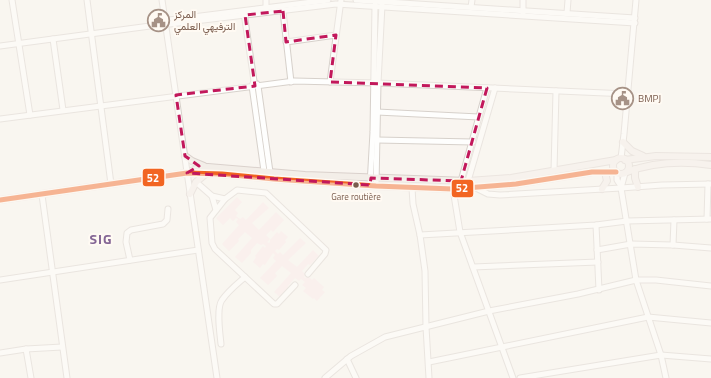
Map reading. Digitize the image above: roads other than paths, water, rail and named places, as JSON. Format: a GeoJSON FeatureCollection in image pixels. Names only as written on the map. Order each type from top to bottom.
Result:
{"type":"FeatureCollection","features":[{"type":"Feature","properties":{"kind":"main road"},"geometry":{"type":"LineString","coordinates":[[623,142],[632,151],[644,157]]}},
{"type":"Feature","properties":{"kind":"main road"},"geometry":{"type":"LineString","coordinates":[[184,156],[207,170],[373,186],[453,189],[516,184],[583,173],[606,172],[621,174],[635,169],[664,163],[711,165]]}},
{"type":"Feature","properties":{"kind":"main road"},"geometry":{"type":"LineString","coordinates":[[0,200],[207,170],[468,181],[511,178],[621,159],[667,156],[711,157]]}},
{"type":"Feature","properties":{"kind":"main road"},"geometry":{"type":"LineString","coordinates":[[621,159],[629,165],[626,172]]}},
{"type":"Feature","properties":{"kind":"main road"},"geometry":{"type":"LineString","coordinates":[[616,173],[613,166],[621,159]]}},
{"type":"Feature","properties":{"kind":"main road"},"geometry":{"type":"LineString","coordinates":[[635,169],[635,178],[638,187]]}},
{"type":"Feature","properties":{"kind":"main road"},"geometry":{"type":"LineString","coordinates":[[190,194],[196,182],[207,170]]}},
{"type":"Feature","properties":{"kind":"main road"},"geometry":{"type":"LineString","coordinates":[[602,189],[607,181],[606,172]]}},
{"type":"Feature","properties":{"kind":"street"},"geometry":{"type":"LineString","coordinates":[[12,0],[20,43],[30,115]]}},
{"type":"Feature","properties":{"kind":"street"},"geometry":{"type":"LineString","coordinates":[[87,0],[111,184]]}},
{"type":"Feature","properties":{"kind":"street"},"geometry":{"type":"LineString","coordinates":[[162,0],[217,378]]}},
{"type":"Feature","properties":{"kind":"street"},"geometry":{"type":"LineString","coordinates":[[266,0],[266,7]]}},
{"type":"Feature","properties":{"kind":"street"},"geometry":{"type":"LineString","coordinates":[[0,46],[92,33],[193,22],[266,7],[328,0]]}},
{"type":"Feature","properties":{"kind":"street"},"geometry":{"type":"LineString","coordinates":[[356,0],[375,3]]}},
{"type":"Feature","properties":{"kind":"street"},"geometry":{"type":"LineString","coordinates":[[471,7],[472,0]]}},
{"type":"Feature","properties":{"kind":"street"},"geometry":{"type":"LineString","coordinates":[[523,0],[523,13]]}},
{"type":"Feature","properties":{"kind":"street"},"geometry":{"type":"LineString","coordinates":[[567,13],[568,0]]}},
{"type":"Feature","properties":{"kind":"street"},"geometry":{"type":"LineString","coordinates":[[621,159],[636,0]]}},
{"type":"Feature","properties":{"kind":"street"},"geometry":{"type":"LineString","coordinates":[[244,12],[283,11],[340,2],[471,7],[523,13],[567,13],[635,20]]}},
{"type":"Feature","properties":{"kind":"street"},"geometry":{"type":"LineString","coordinates":[[330,82],[340,2]]}},
{"type":"Feature","properties":{"kind":"street"},"geometry":{"type":"LineString","coordinates":[[374,178],[376,83],[375,3]]}},
{"type":"Feature","properties":{"kind":"street"},"geometry":{"type":"LineString","coordinates":[[373,186],[378,112],[376,83],[383,3]]}},
{"type":"Feature","properties":{"kind":"street"},"geometry":{"type":"LineString","coordinates":[[429,5],[635,20]]}},
{"type":"Feature","properties":{"kind":"street"},"geometry":{"type":"LineString","coordinates":[[283,11],[290,82]]}},
{"type":"Feature","properties":{"kind":"street"},"geometry":{"type":"LineString","coordinates":[[244,12],[267,172]]}},
{"type":"Feature","properties":{"kind":"street"},"geometry":{"type":"LineString","coordinates":[[286,42],[336,36]]}},
{"type":"Feature","properties":{"kind":"street"},"geometry":{"type":"LineString","coordinates":[[53,39],[63,110]]}},
{"type":"Feature","properties":{"kind":"street"},"geometry":{"type":"LineString","coordinates":[[0,119],[255,84],[290,82],[376,83],[628,94]]}},
{"type":"Feature","properties":{"kind":"street"},"geometry":{"type":"LineString","coordinates":[[461,181],[487,88]]}},
{"type":"Feature","properties":{"kind":"street"},"geometry":{"type":"LineString","coordinates":[[468,181],[495,88]]}},
{"type":"Feature","properties":{"kind":"street"},"geometry":{"type":"LineString","coordinates":[[554,171],[556,91]]}},
{"type":"Feature","properties":{"kind":"street"},"geometry":{"type":"LineString","coordinates":[[378,112],[479,117]]}},
{"type":"Feature","properties":{"kind":"street"},"geometry":{"type":"LineString","coordinates":[[476,128],[483,130]]}},
{"type":"Feature","properties":{"kind":"street"},"geometry":{"type":"LineString","coordinates":[[377,140],[473,142]]}},
{"type":"Feature","properties":{"kind":"street"},"geometry":{"type":"LineString","coordinates":[[621,187],[626,172]]}},
{"type":"Feature","properties":{"kind":"street"},"geometry":{"type":"LineString","coordinates":[[616,173],[617,180],[621,187],[636,280],[661,354],[666,378]]}},
{"type":"Feature","properties":{"kind":"street"},"geometry":{"type":"LineString","coordinates":[[196,182],[212,196],[225,199]]}},
{"type":"Feature","properties":{"kind":"street"},"geometry":{"type":"LineString","coordinates":[[420,235],[596,225],[627,221],[709,219],[710,184],[662,185],[500,194],[488,194],[476,188]]}},
{"type":"Feature","properties":{"kind":"street"},"geometry":{"type":"LineString","coordinates":[[412,188],[413,204],[420,235],[425,271],[429,378]]}},
{"type":"Feature","properties":{"kind":"street"},"geometry":{"type":"LineString","coordinates":[[453,189],[460,232],[513,378]]}},
{"type":"Feature","properties":{"kind":"street"},"geometry":{"type":"LineString","coordinates":[[295,285],[277,304],[274,304],[215,249],[212,244],[210,218],[225,199],[237,190],[261,192],[266,194],[326,250],[325,254],[308,274]]}},
{"type":"Feature","properties":{"kind":"street"},"geometry":{"type":"LineString","coordinates":[[42,195],[67,378]]}},
{"type":"Feature","properties":{"kind":"street"},"geometry":{"type":"LineString","coordinates":[[212,196],[216,210]]}},
{"type":"Feature","properties":{"kind":"street"},"geometry":{"type":"LineString","coordinates":[[130,260],[126,242],[127,233],[131,230],[163,224],[166,222],[168,217],[168,209]]}},
{"type":"Feature","properties":{"kind":"street"},"geometry":{"type":"LineString","coordinates":[[673,245],[674,220]]}},
{"type":"Feature","properties":{"kind":"street"},"geometry":{"type":"LineString","coordinates":[[596,225],[599,290]]}},
{"type":"Feature","properties":{"kind":"street"},"geometry":{"type":"LineString","coordinates":[[597,250],[631,244],[711,248]]}},
{"type":"Feature","properties":{"kind":"street"},"geometry":{"type":"LineString","coordinates":[[0,280],[198,250]]}},
{"type":"Feature","properties":{"kind":"street"},"geometry":{"type":"LineString","coordinates":[[473,268],[598,262]]}},
{"type":"Feature","properties":{"kind":"street"},"geometry":{"type":"LineString","coordinates":[[221,344],[220,304],[245,277]]}},
{"type":"Feature","properties":{"kind":"street"},"geometry":{"type":"LineString","coordinates":[[325,378],[347,360],[385,336],[489,311],[599,290],[636,280],[656,280],[711,286]]}},
{"type":"Feature","properties":{"kind":"street"},"geometry":{"type":"LineString","coordinates":[[429,362],[648,317],[711,323]]}},
{"type":"Feature","properties":{"kind":"street"},"geometry":{"type":"LineString","coordinates":[[0,353],[26,349],[62,347]]}},
{"type":"Feature","properties":{"kind":"street"},"geometry":{"type":"LineString","coordinates":[[26,349],[31,378]]}},
{"type":"Feature","properties":{"kind":"street"},"geometry":{"type":"LineString","coordinates":[[520,378],[661,354],[711,359]]}},
{"type":"Feature","properties":{"kind":"street"},"geometry":{"type":"LineString","coordinates":[[347,360],[356,378]]}},
{"type":"Feature","properties":{"kind":"place","name":"المركز الترفيهي العلمي"},"geometry":{"type":"Point","coordinates":[159,20]}},
{"type":"Feature","properties":{"kind":"place","name":"BMPJ"},"geometry":{"type":"Point","coordinates":[622,98]}},
{"type":"Feature","properties":{"kind":"place","name":"Gare routière"},"geometry":{"type":"Point","coordinates":[356,185]}},
{"type":"Feature","properties":{"kind":"district","name":"SIG"},"geometry":{"type":"Point","coordinates":[101,238]}}]}
